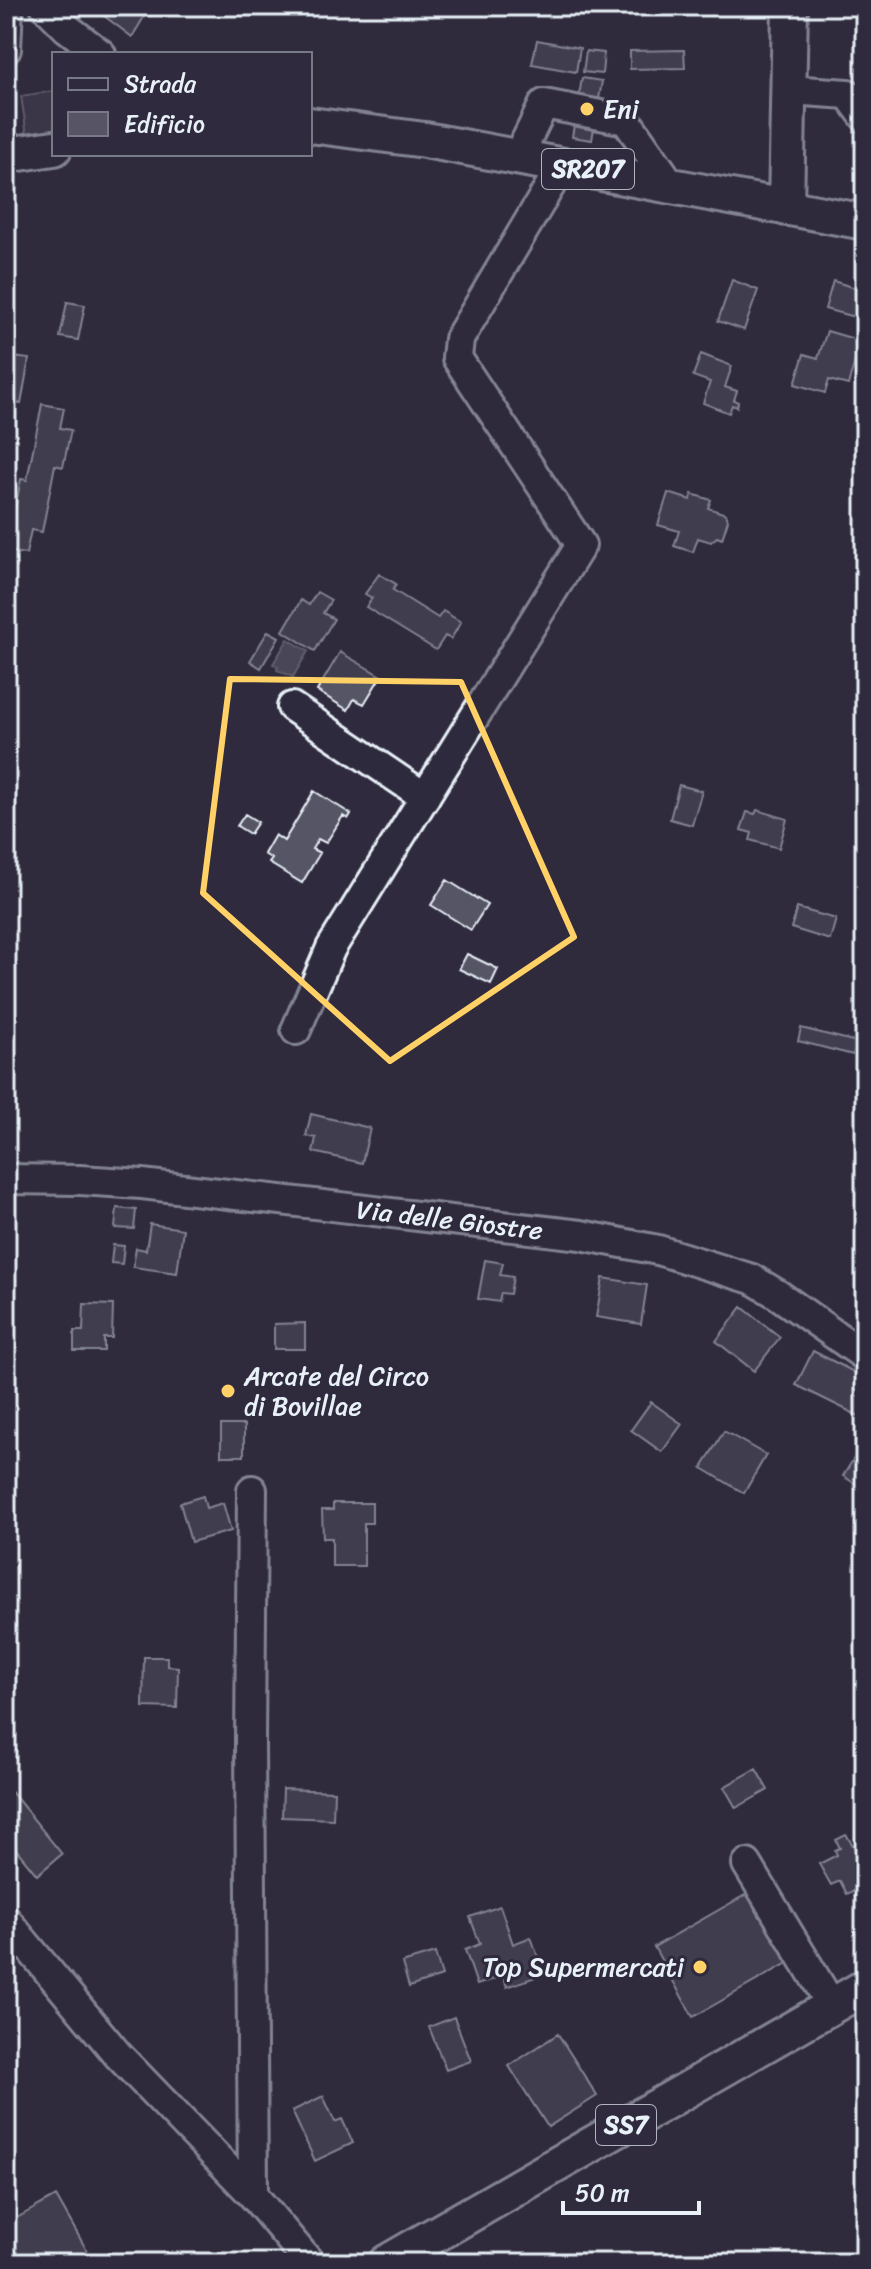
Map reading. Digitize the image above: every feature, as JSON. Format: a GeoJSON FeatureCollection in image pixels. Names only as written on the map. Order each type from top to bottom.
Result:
{"type":"FeatureCollection","features":[{"type":"Feature","properties":{"kind":"main road"},"geometry":{"type":"LineString","coordinates":[[786,208],[790,6]]}},
{"type":"Feature","properties":{"kind":"main road","name":"SR207"},"geometry":{"type":"LineString","coordinates":[[312,125],[425,140],[563,164],[865,222]]}},
{"type":"Feature","properties":{"kind":"main road"},"geometry":{"type":"LineString","coordinates":[[6,155],[52,148]]}},
{"type":"Feature","properties":{"kind":"main road","name":"SS7"},"geometry":{"type":"LineString","coordinates":[[386,2263],[865,1987]]}},
{"type":"Feature","properties":{"kind":"main road","name":"SS7"},"geometry":{"type":"LineString","coordinates":[[428,2263],[554,2187],[865,2010]]}},
{"type":"Feature","properties":{"kind":"street"},"geometry":{"type":"LineString","coordinates":[[6,49],[8,6]]}},
{"type":"Feature","properties":{"kind":"street"},"geometry":{"type":"LineString","coordinates":[[45,6],[98,52]]}},
{"type":"Feature","properties":{"kind":"street"},"geometry":{"type":"LineString","coordinates":[[789,90],[848,94],[865,117]]}},
{"type":"Feature","properties":{"kind":"street"},"geometry":{"type":"LineString","coordinates":[[518,157],[544,104],[626,120],[672,186]]}},
{"type":"Feature","properties":{"kind":"street"},"geometry":{"type":"LineString","coordinates":[[296,1030],[331,948],[581,545],[457,358],[459,339],[563,164]]}},
{"type":"Feature","properties":{"kind":"street"},"geometry":{"type":"LineString","coordinates":[[292,707],[425,797]]}},
{"type":"Feature","properties":{"kind":"street","name":"Via delle Giostre"},"geometry":{"type":"LineString","coordinates":[[6,1179],[142,1184],[628,1243],[752,1279],[865,1356]]}},
{"type":"Feature","properties":{"kind":"street"},"geometry":{"type":"LineString","coordinates":[[252,1490],[253,2195]]}},
{"type":"Feature","properties":{"kind":"street"},"geometry":{"type":"LineString","coordinates":[[747,1864],[832,2006]]}},
{"type":"Feature","properties":{"kind":"street"},"geometry":{"type":"LineString","coordinates":[[6,1920],[118,2055],[253,2195],[310,2263]]}},
{"type":"Feature","properties":{"kind":"highlighted area"},"geometry":{"type":"Polygon","coordinates":[[[230,679],[461,682],[574,937],[390,1061],[203,893],[230,679]]]}},
{"type":"Feature","properties":{"kind":"shaded area"},"geometry":{"type":"Polygon","coordinates":[[[52,91],[52,131],[27,135],[21,96],[52,91]]]}},
{"type":"Feature","properties":{"kind":"water"},"geometry":{"type":"Polygon","coordinates":[[[288,639],[308,651],[293,677],[277,670],[278,667],[273,664],[288,639]]]}},
{"type":"Feature","properties":{"kind":"building"},"geometry":{"type":"Polygon","coordinates":[[[91,6],[138,6],[147,12],[132,37],[91,6]]]}},
{"type":"Feature","properties":{"kind":"building"},"geometry":{"type":"Polygon","coordinates":[[[537,40],[580,48],[576,72],[532,64],[537,40]]]}},
{"type":"Feature","properties":{"kind":"building"},"geometry":{"type":"Polygon","coordinates":[[[684,50],[685,68],[630,69],[630,51],[684,50]]]}},
{"type":"Feature","properties":{"kind":"building"},"geometry":{"type":"Polygon","coordinates":[[[586,51],[604,53],[602,74],[583,72],[586,51]]]}},
{"type":"Feature","properties":{"kind":"building","name":"Eni"},"geometry":{"type":"Polygon","coordinates":[[[582,78],[602,81],[592,140],[572,137],[582,78]]]}},
{"type":"Feature","properties":{"kind":"building"},"geometry":{"type":"Polygon","coordinates":[[[732,280],[758,290],[744,330],[718,321],[732,280]]]}},
{"type":"Feature","properties":{"kind":"building"},"geometry":{"type":"Polygon","coordinates":[[[833,281],[865,291],[858,318],[825,309],[833,281]]]}},
{"type":"Feature","properties":{"kind":"building"},"geometry":{"type":"Polygon","coordinates":[[[67,302],[85,305],[78,340],[60,337],[67,302]]]}},
{"type":"Feature","properties":{"kind":"building"},"geometry":{"type":"Polygon","coordinates":[[[827,331],[861,341],[848,385],[829,380],[825,393],[795,384],[804,354],[818,358],[827,331]]]}},
{"type":"Feature","properties":{"kind":"building"},"geometry":{"type":"Polygon","coordinates":[[[701,354],[732,366],[725,387],[737,391],[734,400],[738,402],[737,407],[732,405],[729,413],[703,403],[710,382],[693,376],[701,354]]]}},
{"type":"Feature","properties":{"kind":"building"},"geometry":{"type":"Polygon","coordinates":[[[6,356],[29,359],[21,404],[11,402],[8,415],[6,415],[6,356]]]}},
{"type":"Feature","properties":{"kind":"building"},"geometry":{"type":"Polygon","coordinates":[[[42,404],[64,408],[60,428],[71,430],[63,467],[55,465],[42,532],[31,530],[26,554],[6,551],[6,518],[13,519],[21,479],[27,480],[42,404]]]}},
{"type":"Feature","properties":{"kind":"building"},"geometry":{"type":"Polygon","coordinates":[[[668,493],[691,500],[692,494],[711,500],[708,508],[726,514],[728,520],[722,539],[717,537],[711,542],[698,538],[693,552],[674,546],[679,531],[658,525],[668,493]]]}},
{"type":"Feature","properties":{"kind":"building"},"geometry":{"type":"Polygon","coordinates":[[[379,574],[396,584],[393,590],[438,618],[443,611],[461,622],[451,639],[445,636],[436,650],[366,607],[372,598],[365,594],[379,574]]]}},
{"type":"Feature","properties":{"kind":"building"},"geometry":{"type":"Polygon","coordinates":[[[317,592],[331,600],[323,613],[334,619],[315,651],[283,631],[301,600],[309,605],[317,592]]]}},
{"type":"Feature","properties":{"kind":"building"},"geometry":{"type":"Polygon","coordinates":[[[268,631],[279,637],[261,668],[250,661],[268,631]]]}},
{"type":"Feature","properties":{"kind":"building"},"geometry":{"type":"Polygon","coordinates":[[[340,652],[381,676],[364,704],[354,699],[348,710],[317,691],[340,652]]]}},
{"type":"Feature","properties":{"kind":"building"},"geometry":{"type":"Polygon","coordinates":[[[679,785],[702,791],[692,825],[670,819],[679,785]]]}},
{"type":"Feature","properties":{"kind":"building"},"geometry":{"type":"Polygon","coordinates":[[[314,791],[351,814],[348,819],[343,816],[326,843],[318,839],[312,849],[320,853],[302,883],[269,863],[272,859],[264,854],[275,835],[284,841],[314,791]]]}},
{"type":"Feature","properties":{"kind":"building"},"geometry":{"type":"Polygon","coordinates":[[[757,810],[787,819],[779,848],[750,840],[752,833],[741,830],[747,812],[755,814],[757,810]]]}},
{"type":"Feature","properties":{"kind":"building"},"geometry":{"type":"Polygon","coordinates":[[[245,814],[258,822],[250,834],[237,826],[245,814]]]}},
{"type":"Feature","properties":{"kind":"building"},"geometry":{"type":"Polygon","coordinates":[[[447,880],[487,905],[471,930],[431,905],[447,880]]]}},
{"type":"Feature","properties":{"kind":"building"},"geometry":{"type":"Polygon","coordinates":[[[797,908],[836,919],[830,940],[791,928],[797,908]]]}},
{"type":"Feature","properties":{"kind":"building"},"geometry":{"type":"Polygon","coordinates":[[[467,954],[498,969],[491,984],[459,969],[467,954]]]}},
{"type":"Feature","properties":{"kind":"building"},"geometry":{"type":"Polygon","coordinates":[[[801,1028],[857,1042],[853,1055],[798,1041],[801,1028]]]}},
{"type":"Feature","properties":{"kind":"building"},"geometry":{"type":"Polygon","coordinates":[[[311,1114],[370,1128],[362,1163],[313,1152],[316,1138],[306,1136],[311,1114]]]}},
{"type":"Feature","properties":{"kind":"building"},"geometry":{"type":"Polygon","coordinates":[[[117,1208],[136,1210],[134,1229],[115,1228],[117,1208]]]}},
{"type":"Feature","properties":{"kind":"building"},"geometry":{"type":"Polygon","coordinates":[[[150,1224],[183,1229],[177,1273],[133,1267],[136,1248],[146,1250],[150,1224]]]}},
{"type":"Feature","properties":{"kind":"building"},"geometry":{"type":"Polygon","coordinates":[[[113,1245],[124,1246],[122,1264],[111,1263],[113,1245]]]}},
{"type":"Feature","properties":{"kind":"building"},"geometry":{"type":"Polygon","coordinates":[[[485,1260],[503,1263],[500,1275],[513,1277],[510,1294],[501,1293],[499,1302],[478,1299],[485,1260]]]}},
{"type":"Feature","properties":{"kind":"building"},"geometry":{"type":"Polygon","coordinates":[[[603,1278],[647,1285],[641,1324],[596,1317],[603,1278]]]}},
{"type":"Feature","properties":{"kind":"building"},"geometry":{"type":"Polygon","coordinates":[[[84,1304],[113,1305],[112,1338],[104,1338],[104,1351],[74,1351],[74,1331],[83,1331],[84,1304]]]}},
{"type":"Feature","properties":{"kind":"building"},"geometry":{"type":"Polygon","coordinates":[[[742,1307],[780,1337],[754,1371],[716,1341],[742,1307]]]}},
{"type":"Feature","properties":{"kind":"building"},"geometry":{"type":"Polygon","coordinates":[[[305,1323],[305,1349],[274,1349],[274,1324],[305,1323]]]}},
{"type":"Feature","properties":{"kind":"building"},"geometry":{"type":"Polygon","coordinates":[[[813,1351],[864,1377],[855,1395],[865,1400],[859,1416],[796,1385],[813,1351]]]}},
{"type":"Feature","properties":{"kind":"building"},"geometry":{"type":"Polygon","coordinates":[[[651,1402],[682,1424],[662,1452],[631,1430],[651,1402]]]}},
{"type":"Feature","properties":{"kind":"building"},"geometry":{"type":"Polygon","coordinates":[[[221,1425],[244,1425],[244,1456],[221,1456],[221,1425]]]}},
{"type":"Feature","properties":{"kind":"building"},"geometry":{"type":"Polygon","coordinates":[[[724,1431],[766,1455],[744,1493],[702,1468],[724,1431]]]}},
{"type":"Feature","properties":{"kind":"building"},"geometry":{"type":"Polygon","coordinates":[[[865,1443],[865,1490],[843,1476],[865,1443]]]}},
{"type":"Feature","properties":{"kind":"building"},"geometry":{"type":"Polygon","coordinates":[[[203,1496],[206,1508],[223,1503],[231,1531],[191,1542],[180,1503],[203,1496]]]}},
{"type":"Feature","properties":{"kind":"building"},"geometry":{"type":"Polygon","coordinates":[[[333,1503],[372,1503],[372,1523],[364,1523],[364,1566],[332,1566],[332,1538],[323,1538],[322,1510],[333,1510],[333,1503]]]}},
{"type":"Feature","properties":{"kind":"building"},"geometry":{"type":"Polygon","coordinates":[[[144,1657],[167,1657],[167,1666],[178,1667],[177,1708],[143,1707],[144,1657]]]}},
{"type":"Feature","properties":{"kind":"building"},"geometry":{"type":"Polygon","coordinates":[[[756,1769],[768,1790],[736,1808],[724,1787],[756,1769]]]}},
{"type":"Feature","properties":{"kind":"building"},"geometry":{"type":"Polygon","coordinates":[[[9,1789],[62,1854],[37,1875],[6,1837],[6,1791],[9,1789]]]}},
{"type":"Feature","properties":{"kind":"building"},"geometry":{"type":"Polygon","coordinates":[[[283,1789],[334,1791],[333,1819],[282,1817],[283,1789]]]}},
{"type":"Feature","properties":{"kind":"building"},"geometry":{"type":"Polygon","coordinates":[[[846,1835],[859,1854],[865,1851],[865,1873],[858,1877],[863,1886],[847,1894],[840,1881],[831,1885],[819,1864],[837,1855],[835,1850],[840,1848],[836,1840],[846,1835]]]}},
{"type":"Feature","properties":{"kind":"building"},"geometry":{"type":"Polygon","coordinates":[[[752,1891],[791,1961],[693,2017],[654,1947],[752,1891]]]}},
{"type":"Feature","properties":{"kind":"building"},"geometry":{"type":"Polygon","coordinates":[[[500,1906],[513,1944],[531,1937],[544,1974],[507,1987],[503,1976],[477,1985],[465,1950],[480,1944],[470,1917],[500,1906]]]}},
{"type":"Feature","properties":{"kind":"building"},"geometry":{"type":"Polygon","coordinates":[[[435,1953],[442,1976],[409,1987],[402,1963],[435,1953]]]}},
{"type":"Feature","properties":{"kind":"building"},"geometry":{"type":"Polygon","coordinates":[[[454,2017],[471,2061],[446,2070],[429,2027],[454,2017]]]}},
{"type":"Feature","properties":{"kind":"building"},"geometry":{"type":"Polygon","coordinates":[[[558,2034],[597,2096],[548,2127],[509,2066],[558,2034]]]}},
{"type":"Feature","properties":{"kind":"building"},"geometry":{"type":"Polygon","coordinates":[[[323,2096],[335,2122],[342,2119],[353,2143],[315,2161],[292,2111],[323,2096]]]}},
{"type":"Feature","properties":{"kind":"building"},"geometry":{"type":"Polygon","coordinates":[[[56,2196],[94,2263],[6,2263],[6,2224],[56,2196]]]}},
{"type":"Feature","properties":{"kind":"place","name":"Eni"},"geometry":{"type":"Point","coordinates":[587,109]}},
{"type":"Feature","properties":{"kind":"place","name":"Arcate del Circo di Bovillae"},"geometry":{"type":"Point","coordinates":[228,1391]}},
{"type":"Feature","properties":{"kind":"place","name":"Top Supermercati"},"geometry":{"type":"Point","coordinates":[700,1967]}}]}
